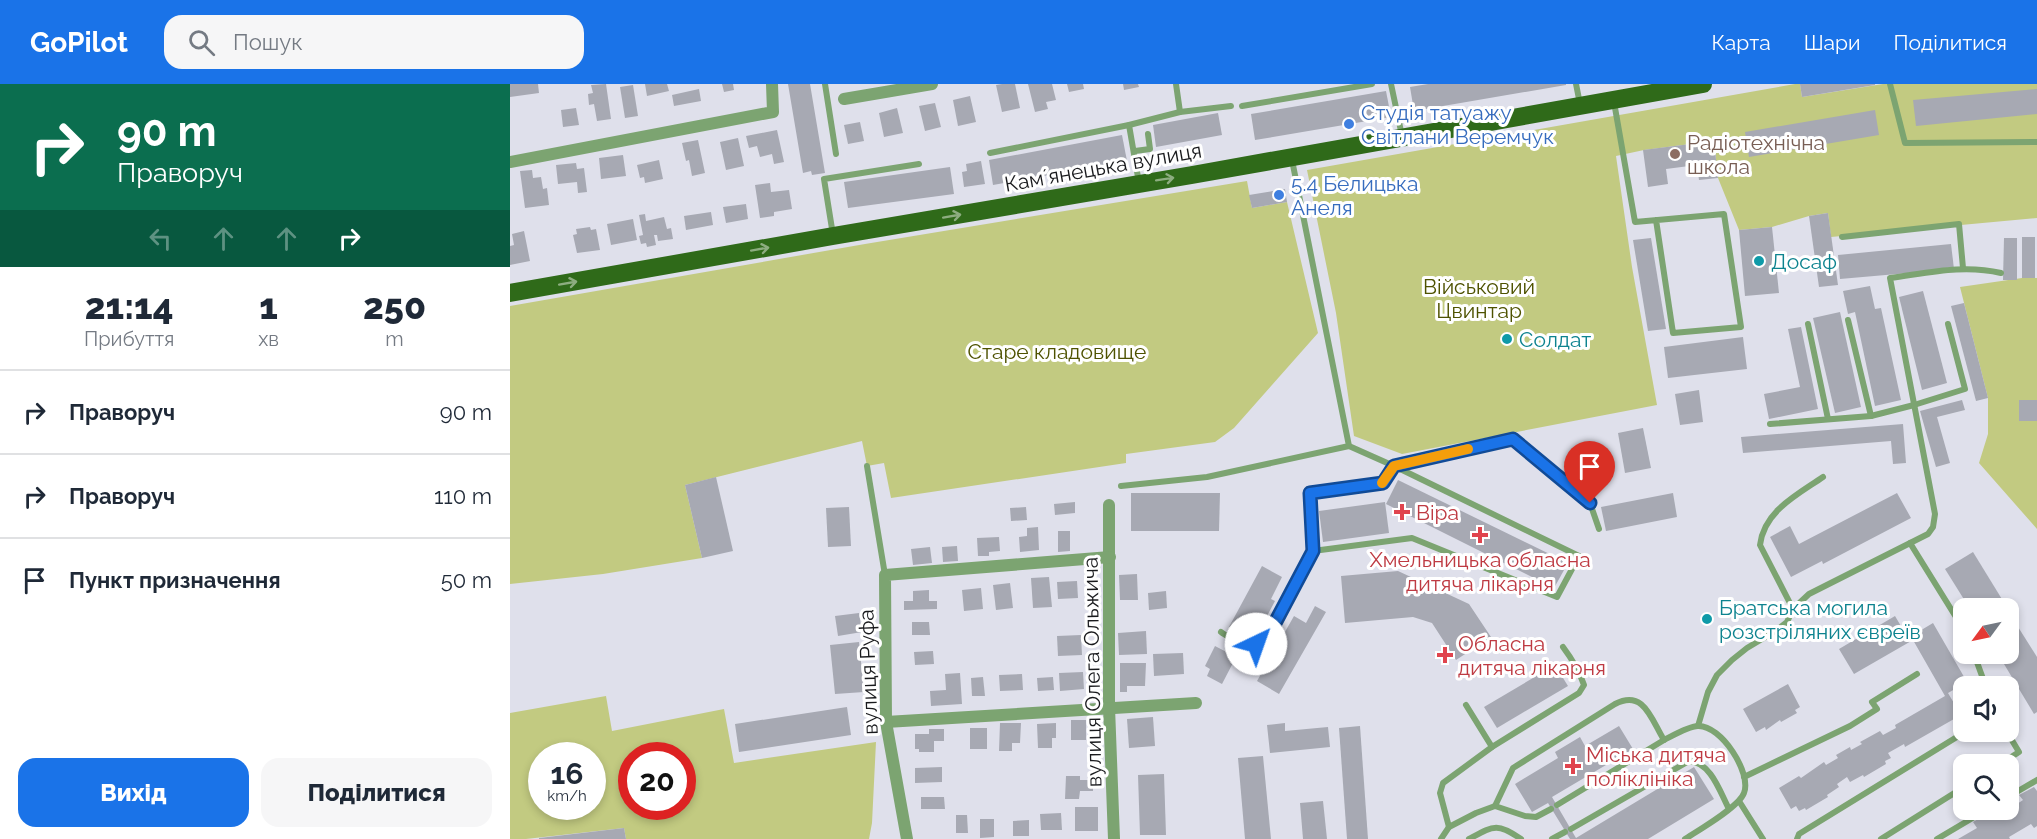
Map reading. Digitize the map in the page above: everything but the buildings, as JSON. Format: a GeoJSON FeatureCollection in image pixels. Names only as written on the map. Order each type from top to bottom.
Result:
{"type":"FeatureCollection","features":[{"type":"Feature","properties":{"kind":"main road","name":"Камʼянецька вулиця"},"geometry":{"type":"LineString","coordinates":[[510,293],[1703,84]]}},
{"type":"Feature","properties":{"kind":"street"},"geometry":{"type":"LineString","coordinates":[[510,162],[773,112],[772,84]]}},
{"type":"Feature","properties":{"kind":"street"},"geometry":{"type":"LineString","coordinates":[[844,99],[932,84]]}},
{"type":"Feature","properties":{"kind":"street","name":"вулиця Олега Ольжича"},"geometry":{"type":"LineString","coordinates":[[1109,505],[1109,707],[1114,839]]}},
{"type":"Feature","properties":{"kind":"street"},"geometry":{"type":"LineString","coordinates":[[885,575],[1110,557]]}},
{"type":"Feature","properties":{"kind":"street","name":"вулиця Руфа"},"geometry":{"type":"LineString","coordinates":[[885,575],[886,722],[907,839]]}},
{"type":"Feature","properties":{"kind":"street"},"geometry":{"type":"LineString","coordinates":[[886,722],[1196,703]]}},
{"type":"Feature","properties":{"kind":"lane"},"geometry":{"type":"LineString","coordinates":[[825,84],[836,154]]}},
{"type":"Feature","properties":{"kind":"lane"},"geometry":{"type":"LineString","coordinates":[[1176,84],[1180,112]]}},
{"type":"Feature","properties":{"kind":"lane"},"geometry":{"type":"LineString","coordinates":[[1242,106],[1372,84]]}},
{"type":"Feature","properties":{"kind":"lane"},"geometry":{"type":"LineString","coordinates":[[1391,84],[1402,138]]}},
{"type":"Feature","properties":{"kind":"lane"},"geometry":{"type":"LineString","coordinates":[[1576,84],[1580,105]]}},
{"type":"Feature","properties":{"kind":"lane"},"geometry":{"type":"LineString","coordinates":[[1890,84],[1905,143],[2037,142]]}},
{"type":"Feature","properties":{"kind":"lane"},"geometry":{"type":"LineString","coordinates":[[828,102],[844,99]]}},
{"type":"Feature","properties":{"kind":"lane"},"geometry":{"type":"LineString","coordinates":[[1614,99],[1635,222],[1656,220],[1725,214],[1741,327],[1673,333],[1656,220]]}},
{"type":"Feature","properties":{"kind":"lane"},"geometry":{"type":"LineString","coordinates":[[990,153],[1129,125],[1180,112],[1231,106]]}},
{"type":"Feature","properties":{"kind":"lane"},"geometry":{"type":"LineString","coordinates":[[1129,125],[1139,184]]}},
{"type":"Feature","properties":{"kind":"lane"},"geometry":{"type":"LineString","coordinates":[[1135,151],[1150,149],[1148,134]]}},
{"type":"Feature","properties":{"kind":"lane"},"geometry":{"type":"LineString","coordinates":[[1292,157],[1349,446]]}},
{"type":"Feature","properties":{"kind":"lane"},"geometry":{"type":"LineString","coordinates":[[833,236],[824,179],[919,164]]}},
{"type":"Feature","properties":{"kind":"lane"},"geometry":{"type":"LineString","coordinates":[[1842,237],[1959,224],[1963,268]]}},
{"type":"Feature","properties":{"kind":"lane"},"geometry":{"type":"LineString","coordinates":[[1698,726],[1708,692],[1717,675],[1747,648],[1778,630],[1787,622],[1793,609],[1809,594],[1928,534],[1933,527],[1935,514],[1890,278],[1963,268],[1981,268],[2001,273]]}},
{"type":"Feature","properties":{"kind":"lane"},"geometry":{"type":"LineString","coordinates":[[1848,320],[1871,416]]}},
{"type":"Feature","properties":{"kind":"lane"},"geometry":{"type":"LineString","coordinates":[[1808,324],[1828,419]]}},
{"type":"Feature","properties":{"kind":"lane"},"geometry":{"type":"LineString","coordinates":[[1770,424],[1871,416],[1965,389],[1948,324]]}},
{"type":"Feature","properties":{"kind":"lane"},"geometry":{"type":"LineString","coordinates":[[1221,632],[1242,646],[1266,640],[1313,551],[1310,493],[1383,483],[1394,466],[1513,439],[1590,503],[1599,529]]}},
{"type":"Feature","properties":{"kind":"lane"},"geometry":{"type":"LineString","coordinates":[[1121,486],[1207,477],[1349,446],[1579,556],[1555,601],[1412,538],[1313,551]]}},
{"type":"Feature","properties":{"kind":"lane"},"geometry":{"type":"LineString","coordinates":[[867,466],[885,575]]}},
{"type":"Feature","properties":{"kind":"lane"},"geometry":{"type":"LineString","coordinates":[[1793,609],[1760,545],[1761,534],[1774,512],[1823,477]]}},
{"type":"Feature","properties":{"kind":"lane"},"geometry":{"type":"LineString","coordinates":[[1910,543],[1953,612]]}},
{"type":"Feature","properties":{"kind":"lane"},"geometry":{"type":"LineString","coordinates":[[1449,827],[1440,793],[1443,783],[1492,747],[1579,693],[1584,685],[1578,668],[1563,647]]}},
{"type":"Feature","properties":{"kind":"lane"},"geometry":{"type":"LineString","coordinates":[[1744,777],[1850,726],[1877,709],[1872,702],[1917,674]]}},
{"type":"Feature","properties":{"kind":"lane"},"geometry":{"type":"LineString","coordinates":[[1495,806],[1513,768],[1626,698],[1637,700],[1643,705],[1664,740]]}},
{"type":"Feature","properties":{"kind":"lane"},"geometry":{"type":"LineString","coordinates":[[1466,705],[1492,747]]}},
{"type":"Feature","properties":{"kind":"lane"},"geometry":{"type":"LineString","coordinates":[[1441,839],[1449,827],[1495,806],[1516,814],[1536,817],[1664,740],[1698,726],[1716,734],[1729,745],[1739,762],[1746,782],[1744,794],[1739,801],[1685,839]]}},
{"type":"Feature","properties":{"kind":"lane"},"geometry":{"type":"LineString","coordinates":[[1797,839],[1799,834],[1953,739]]}},
{"type":"Feature","properties":{"kind":"lane"},"geometry":{"type":"LineString","coordinates":[[2013,742],[2019,752],[2016,754]]}},
{"type":"Feature","properties":{"kind":"lane"},"geometry":{"type":"LineString","coordinates":[[1552,839],[1689,761],[1702,764],[1713,777],[1729,809]]}},
{"type":"Feature","properties":{"kind":"lane"},"geometry":{"type":"LineString","coordinates":[[2019,790],[2037,780]]}},
{"type":"Feature","properties":{"kind":"lane"},"geometry":{"type":"LineString","coordinates":[[1502,790],[1502,802],[1505,808]]}},
{"type":"Feature","properties":{"kind":"lane"},"geometry":{"type":"LineString","coordinates":[[1881,839],[1953,794]]}},
{"type":"Feature","properties":{"kind":"lane"},"geometry":{"type":"LineString","coordinates":[[1739,801],[1763,839]]}},
{"type":"Feature","properties":{"kind":"lane"},"geometry":{"type":"LineString","coordinates":[[1937,839],[1969,820]]}},
{"type":"Feature","properties":{"kind":"lane"},"geometry":{"type":"LineString","coordinates":[[1469,839],[1491,827],[1501,828],[1521,839]]}},
{"type":"Feature","properties":{"kind":"green space","name":"Військовий Цвинтар"},"geometry":{"type":"Polygon","coordinates":[[[1800,84],[1802,97],[1883,84],[2037,84],[2037,218],[1831,237],[1828,213],[1772,227],[1739,230],[1718,178],[1714,141],[1616,156],[1632,267],[1657,405],[1402,454],[1354,436],[1336,313],[1307,170],[1800,84]]]}},
{"type":"Feature","properties":{"kind":"green space","name":"Старе кладовище"},"geometry":{"type":"Polygon","coordinates":[[[1247,181],[1252,208],[1287,202],[1318,333],[1234,428],[1215,442],[1126,454],[1126,463],[891,498],[884,463],[867,466],[862,441],[685,485],[702,558],[603,574],[510,584],[510,306],[1247,181]]]}},
{"type":"Feature","properties":{"kind":"green space"},"geometry":{"type":"Polygon","coordinates":[[[2037,278],[2037,529],[1979,463],[1988,434],[1988,398],[1960,287],[2037,278]]]}},
{"type":"Feature","properties":{"kind":"green space"},"geometry":{"type":"Polygon","coordinates":[[[606,696],[612,731],[724,709],[734,763],[876,742],[872,823],[869,839],[626,839],[624,828],[510,839],[510,713],[606,696]]]}},
{"type":"Feature","properties":{"kind":"slow traffic"},"geometry":{"type":"LineString","coordinates":[[1382,483],[1394,466],[1468,449]]}},
{"type":"Feature","properties":{"kind":"place","name":"Студія татуажу Світлани Веремчук"},"geometry":{"type":"Point","coordinates":[1349,124]}},
{"type":"Feature","properties":{"kind":"place","name":"Радіотехнічна школа"},"geometry":{"type":"Point","coordinates":[1675,154]}},
{"type":"Feature","properties":{"kind":"place","name":"5.4 Белицька Анеля"},"geometry":{"type":"Point","coordinates":[1279,195]}},
{"type":"Feature","properties":{"kind":"place","name":"Досаф"},"geometry":{"type":"Point","coordinates":[1759,261]}},
{"type":"Feature","properties":{"kind":"place","name":"Солдат"},"geometry":{"type":"Point","coordinates":[1507,339]}},
{"type":"Feature","properties":{"kind":"place","name":"Віра"},"geometry":{"type":"Point","coordinates":[1402,512]}},
{"type":"Feature","properties":{"kind":"place","name":"Хмельницька обласна дитяча лікарня"},"geometry":{"type":"Point","coordinates":[1480,535]}},
{"type":"Feature","properties":{"kind":"place","name":"Братська могила розстріляних євреїв"},"geometry":{"type":"Point","coordinates":[1707,619]}},
{"type":"Feature","properties":{"kind":"place","name":"Обласна дитяча лікарня"},"geometry":{"type":"Point","coordinates":[1445,655]}},
{"type":"Feature","properties":{"kind":"place","name":"Міська дитяча поліклініка"},"geometry":{"type":"Point","coordinates":[1573,766]}},
{"type":"Feature","properties":{"kind":"route"},"geometry":{"type":"LineString","coordinates":[[1256,644],[1266,640],[1313,551],[1310,493],[1383,483],[1394,466],[1513,439],[1590,503]]}}]}
